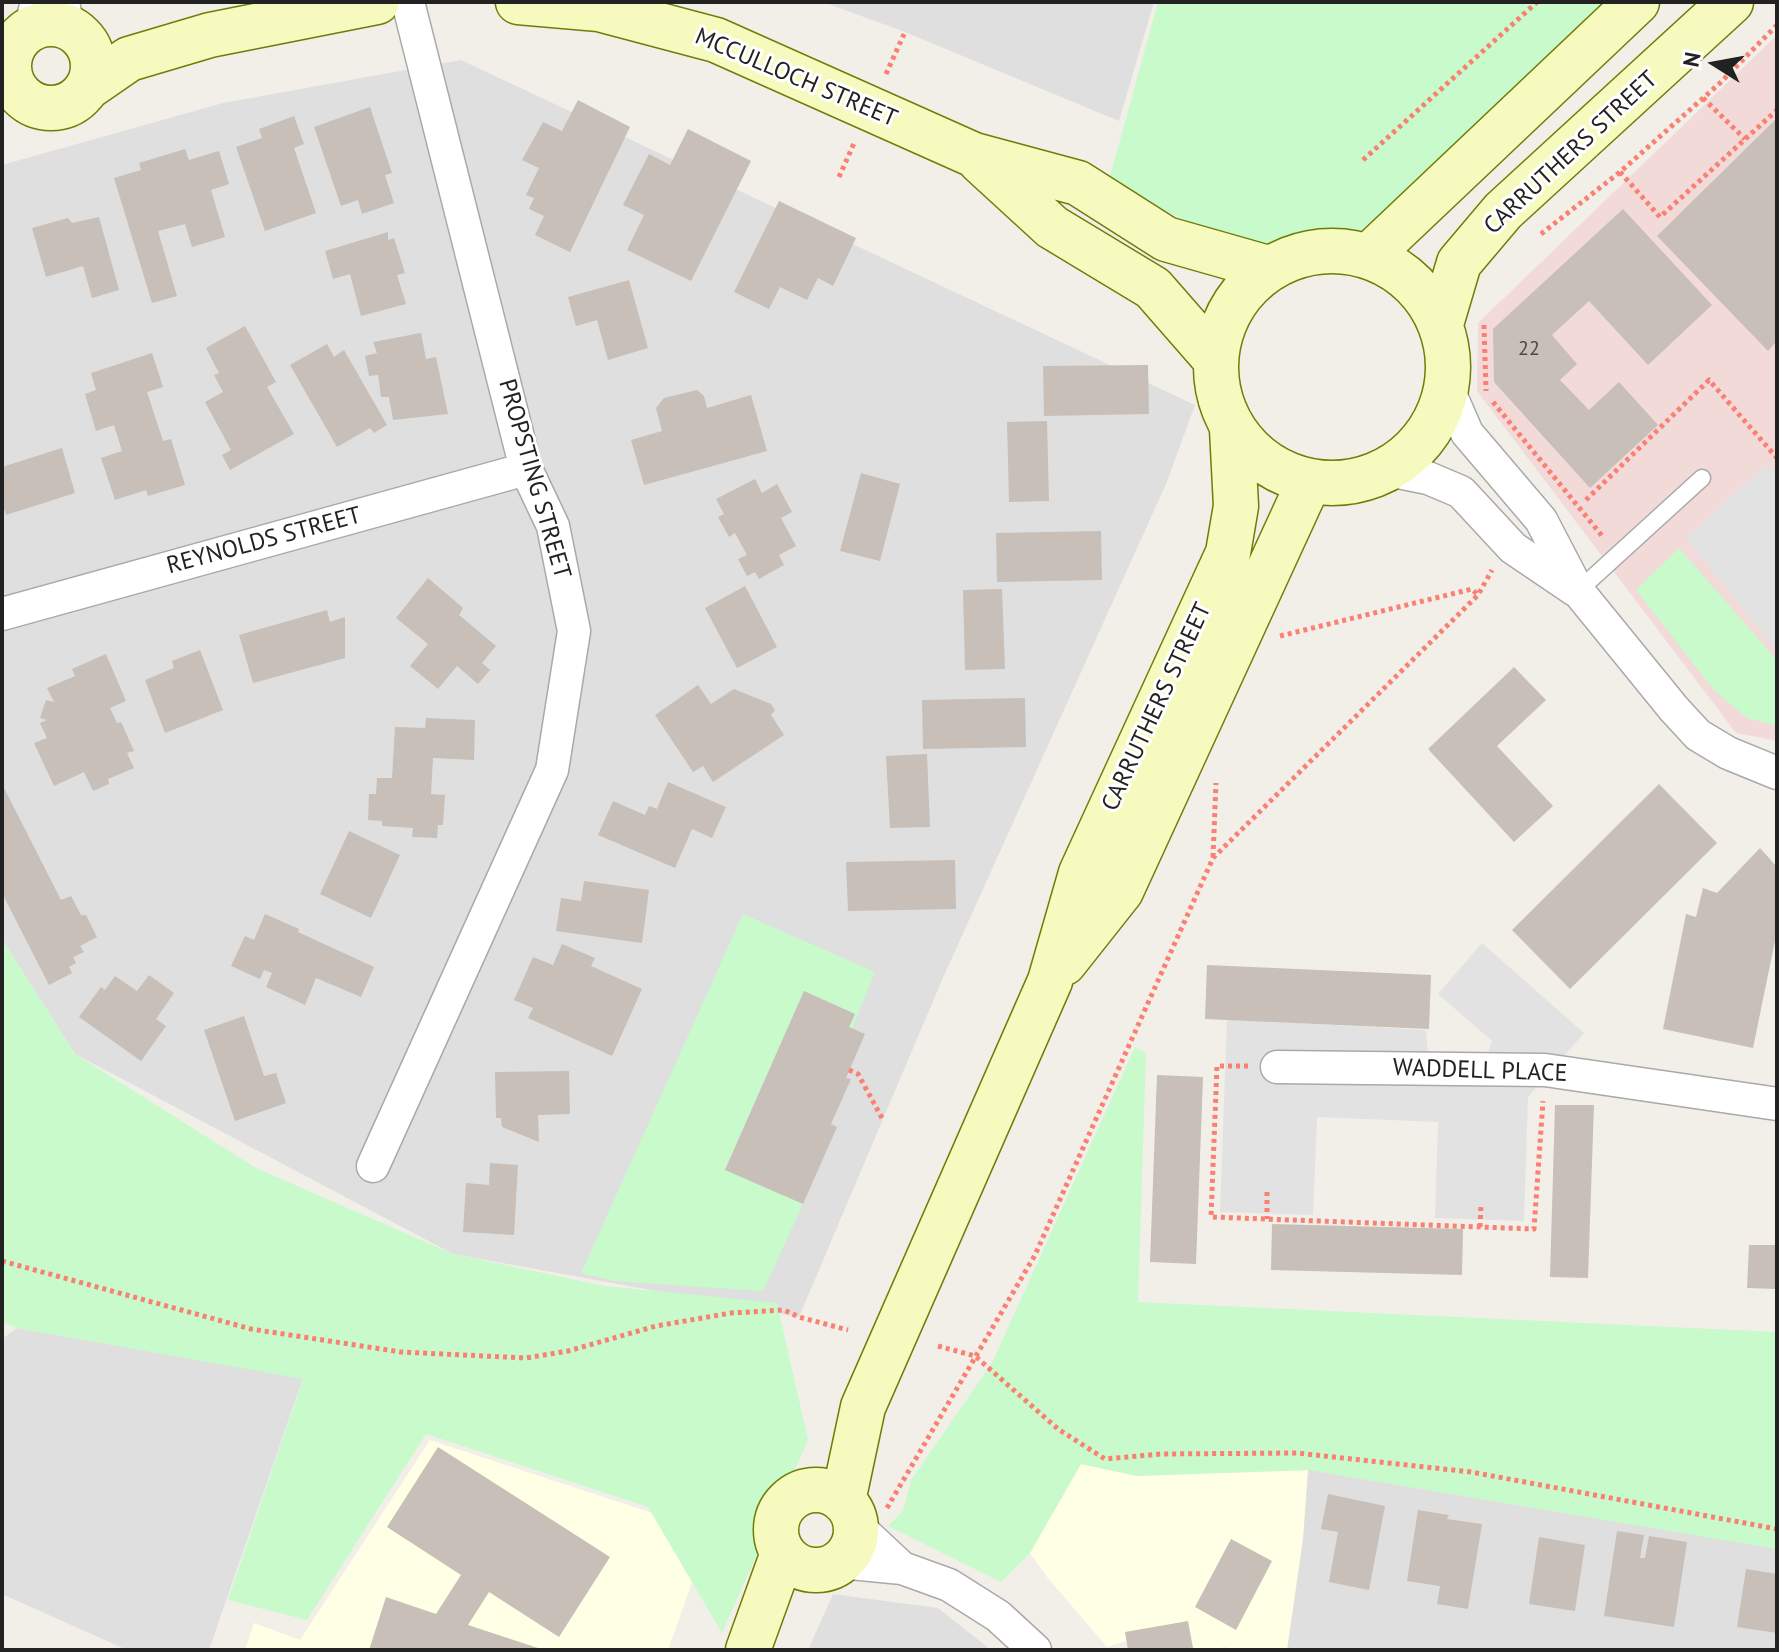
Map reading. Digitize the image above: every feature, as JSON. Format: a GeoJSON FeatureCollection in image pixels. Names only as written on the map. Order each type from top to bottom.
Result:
{"type":"FeatureCollection","features":[{"type":"Feature","properties":{"kind":"main road"},"geometry":{"type":"LineString","coordinates":[[35,48],[44,108],[58,108],[78,99],[87,88],[129,59],[210,35],[377,2]]}},
{"type":"Feature","properties":{"kind":"main road","name":"MCCULLOCH STREET"},"geometry":{"type":"LineString","coordinates":[[518,2],[599,9],[716,40],[974,155],[1078,183],[1166,239],[1268,268]]}},
{"type":"Feature","properties":{"kind":"main road"},"geometry":{"type":"LineString","coordinates":[[1370,255],[1637,2]]}},
{"type":"Feature","properties":{"kind":"main road","name":"CARRUTHERS STREET"},"geometry":{"type":"LineString","coordinates":[[1441,324],[1459,263],[1503,211],[1731,2]]}},
{"type":"Feature","properties":{"kind":"main road"},"geometry":{"type":"LineString","coordinates":[[35,48],[126,32],[210,35]]}},
{"type":"Feature","properties":{"kind":"main road"},"geometry":{"type":"LineString","coordinates":[[35,48],[90,52],[93,67],[87,88]]}},
{"type":"Feature","properties":{"kind":"main road","name":"MCCULLOCH STREET"},"geometry":{"type":"LineString","coordinates":[[974,155],[1052,227],[1153,288],[1215,359]]}},
{"type":"Feature","properties":{"kind":"main road"},"geometry":{"type":"LineString","coordinates":[[1345,250],[1370,255],[1406,275],[1441,324],[1449,364],[1447,387],[1433,425],[1408,456],[1388,470],[1349,483],[1309,482],[1271,467],[1232,429],[1217,391],[1215,359],[1224,319],[1247,285],[1268,268],[1305,252],[1345,250]]}},
{"type":"Feature","properties":{"kind":"main road","name":"CARRUTHERS STREET"},"geometry":{"type":"LineString","coordinates":[[798,1495],[863,1407],[1050,981],[1081,873],[1228,553],[1236,506],[1232,429]]}},
{"type":"Feature","properties":{"kind":"main road","name":"CARRUTHERS STREET"},"geometry":{"type":"LineString","coordinates":[[1050,981],[1121,891],[1309,482]]}},
{"type":"Feature","properties":{"kind":"main road","name":"CARRUTHERS STREET"},"geometry":{"type":"LineString","coordinates":[[767,1650],[849,1534],[863,1407]]}},
{"type":"Feature","properties":{"kind":"main road"},"geometry":{"type":"LineString","coordinates":[[820,1490],[849,1534],[798,1566],[783,1553],[776,1528],[787,1503],[798,1495],[820,1490]]}},
{"type":"Feature","properties":{"kind":"main road"},"geometry":{"type":"LineString","coordinates":[[748,1650],[783,1553]]}},
{"type":"Feature","properties":{"kind":"street","name":"PROPSTING STREET"},"geometry":{"type":"LineString","coordinates":[[373,1166],[552,770],[574,631],[553,526],[526,469],[408,2]]}},
{"type":"Feature","properties":{"kind":"street"},"geometry":{"type":"LineString","coordinates":[[1447,387],[1467,433],[1541,520],[1578,591],[1674,709],[1698,735],[1728,753],[1777,773]]}},
{"type":"Feature","properties":{"kind":"street","name":"REYNOLDS STREET"},"geometry":{"type":"LineString","coordinates":[[2,614],[526,469]]}},
{"type":"Feature","properties":{"kind":"street"},"geometry":{"type":"LineString","coordinates":[[1388,470],[1428,478],[1461,492],[1513,548],[1578,591]]}},
{"type":"Feature","properties":{"kind":"street","name":"WADDELL PLACE"},"geometry":{"type":"LineString","coordinates":[[1277,1067],[1545,1070],[1777,1104]]}},
{"type":"Feature","properties":{"kind":"street"},"geometry":{"type":"LineString","coordinates":[[849,1534],[902,1568],[949,1585],[998,1616],[1035,1650]]}},
{"type":"Feature","properties":{"kind":"lane"},"geometry":{"type":"LineString","coordinates":[[1578,591],[1702,478]]}},
{"type":"Feature","properties":{"kind":"path"},"geometry":{"type":"LineString","coordinates":[[1363,160],[1537,2]]}},
{"type":"Feature","properties":{"kind":"path"},"geometry":{"type":"LineString","coordinates":[[1703,98],[1745,139]]}},
{"type":"Feature","properties":{"kind":"path"},"geometry":{"type":"LineString","coordinates":[[1620,172],[1660,217],[1777,110]]}},
{"type":"Feature","properties":{"kind":"path"},"geometry":{"type":"LineString","coordinates":[[1484,323],[1486,394],[1618,555]]}},
{"type":"Feature","properties":{"kind":"path"},"geometry":{"type":"LineString","coordinates":[[1586,500],[1709,380],[1777,458]]}},
{"type":"Feature","properties":{"kind":"path"},"geometry":{"type":"LineString","coordinates":[[849,1534],[891,1503],[1035,1255],[1213,858],[1478,595],[1498,560]]}},
{"type":"Feature","properties":{"kind":"path"},"geometry":{"type":"LineString","coordinates":[[1277,637],[1472,589],[1478,595]]}},
{"type":"Feature","properties":{"kind":"path"},"geometry":{"type":"LineString","coordinates":[[1213,858],[1216,782]]}},
{"type":"Feature","properties":{"kind":"path"},"geometry":{"type":"LineString","coordinates":[[1277,1067],[1217,1066],[1211,1217],[1534,1229],[1545,1070]]}},
{"type":"Feature","properties":{"kind":"path"},"geometry":{"type":"LineString","coordinates":[[849,1070],[858,1074],[882,1118]]}},
{"type":"Feature","properties":{"kind":"path"},"geometry":{"type":"LineString","coordinates":[[1267,1192],[1267,1219]]}},
{"type":"Feature","properties":{"kind":"path"},"geometry":{"type":"LineString","coordinates":[[1480,1227],[1481,1204]]}},
{"type":"Feature","properties":{"kind":"path"},"geometry":{"type":"LineString","coordinates":[[2,1261],[251,1329],[401,1352],[526,1358],[568,1351],[656,1326],[731,1313],[784,1310],[848,1330]]}},
{"type":"Feature","properties":{"kind":"path"},"geometry":{"type":"LineString","coordinates":[[938,1346],[975,1356],[1058,1429],[1105,1459],[1161,1454],[1297,1453],[1471,1472],[1777,1529]]}},
{"type":"Feature","properties":{"kind":"shaded area"},"geometry":{"type":"Polygon","coordinates":[[[823,2],[1154,2],[1119,121],[905,32],[823,2]]]}},
{"type":"Feature","properties":{"kind":"shaded area"},"geometry":{"type":"Polygon","coordinates":[[[1777,35],[1777,741],[1736,733],[1477,391],[1478,323],[1777,35]]]}},
{"type":"Feature","properties":{"kind":"shaded area"},"geometry":{"type":"Polygon","coordinates":[[[461,60],[1195,405],[1166,484],[942,980],[799,1317],[453,1254],[75,1054],[2,939],[2,165],[223,103],[461,60]]]}},
{"type":"Feature","properties":{"kind":"shaded area"},"geometry":{"type":"Polygon","coordinates":[[[1767,464],[1777,475],[1777,651],[1686,538],[1767,464]]]}},
{"type":"Feature","properties":{"kind":"shaded area"},"geometry":{"type":"Polygon","coordinates":[[[1482,943],[1584,1033],[1528,1097],[1524,1221],[1435,1218],[1438,1122],[1317,1117],[1313,1215],[1220,1212],[1227,1019],[1426,1030],[1428,1055],[1487,1057],[1492,1041],[1438,994],[1482,943]]]}},
{"type":"Feature","properties":{"kind":"shaded area"},"geometry":{"type":"Polygon","coordinates":[[[17,1328],[303,1378],[209,1650],[127,1650],[2,1594],[2,1339],[17,1328]]]}},
{"type":"Feature","properties":{"kind":"shaded area"},"geometry":{"type":"Polygon","coordinates":[[[430,1440],[710,1532],[668,1650],[245,1650],[254,1623],[300,1640],[430,1440]]]}},
{"type":"Feature","properties":{"kind":"shaded area"},"geometry":{"type":"Polygon","coordinates":[[[1297,1453],[1777,1533],[1777,1650],[1262,1650],[1297,1453]]]}},
{"type":"Feature","properties":{"kind":"shaded area"},"geometry":{"type":"Polygon","coordinates":[[[1081,1464],[1137,1476],[1308,1470],[1303,1539],[1287,1650],[1231,1650],[1225,1647],[1210,1650],[1136,1650],[1136,1638],[1107,1647],[1030,1553],[1081,1464]]]}},
{"type":"Feature","properties":{"kind":"shaded area"},"geometry":{"type":"Polygon","coordinates":[[[833,1594],[938,1608],[991,1650],[808,1650],[833,1594]]]}},
{"type":"Feature","properties":{"kind":"green space"},"geometry":{"type":"Polygon","coordinates":[[[1158,2],[1609,2],[1362,232],[1257,254],[1108,184],[1158,2]]]}},
{"type":"Feature","properties":{"kind":"green space"},"geometry":{"type":"Polygon","coordinates":[[[1679,548],[1777,660],[1777,726],[1747,718],[1714,690],[1636,590],[1679,548]]]}},
{"type":"Feature","properties":{"kind":"green space"},"geometry":{"type":"Polygon","coordinates":[[[743,914],[875,972],[852,1029],[849,1027],[855,1014],[804,991],[725,1169],[803,1204],[763,1291],[614,1281],[581,1273],[743,914]]]}},
{"type":"Feature","properties":{"kind":"green space"},"geometry":{"type":"Polygon","coordinates":[[[2,939],[75,1054],[256,1168],[453,1254],[605,1286],[777,1303],[808,1440],[722,1633],[648,1507],[426,1434],[307,1620],[228,1600],[303,1379],[17,1328],[2,1322],[2,939]]]}},
{"type":"Feature","properties":{"kind":"green space"},"geometry":{"type":"Polygon","coordinates":[[[1135,1047],[1146,1053],[1138,1302],[1777,1332],[1777,1549],[1308,1470],[1137,1476],[1081,1464],[1030,1553],[1001,1582],[888,1526],[903,1511],[911,1480],[992,1363],[1135,1047]]]}},
{"type":"Feature","properties":{"kind":"building"},"geometry":{"type":"Polygon","coordinates":[[[578,100],[630,127],[570,252],[535,235],[544,216],[529,209],[534,198],[526,195],[539,168],[522,160],[543,122],[562,131],[578,100]]]}},
{"type":"Feature","properties":{"kind":"building"},"geometry":{"type":"Polygon","coordinates":[[[370,107],[392,173],[385,175],[394,203],[362,214],[358,200],[341,206],[314,127],[370,107]]]}},
{"type":"Feature","properties":{"kind":"building"},"geometry":{"type":"Polygon","coordinates":[[[294,116],[304,144],[294,148],[316,213],[265,231],[236,147],[262,138],[259,129],[294,116]]]}},
{"type":"Feature","properties":{"kind":"building"},"geometry":{"type":"Polygon","coordinates":[[[1777,118],[1777,341],[1768,351],[1657,236],[1777,118]]]}},
{"type":"Feature","properties":{"kind":"building"},"geometry":{"type":"Polygon","coordinates":[[[688,129],[751,161],[691,281],[627,250],[644,215],[623,205],[649,154],[670,165],[688,129]]]}},
{"type":"Feature","properties":{"kind":"building"},"geometry":{"type":"Polygon","coordinates":[[[185,149],[189,160],[219,151],[229,184],[211,190],[225,237],[192,247],[185,224],[158,231],[177,296],[152,303],[114,178],[141,170],[139,163],[185,149]]]}},
{"type":"Feature","properties":{"kind":"building"},"geometry":{"type":"Polygon","coordinates":[[[779,201],[856,238],[833,286],[818,278],[807,300],[780,287],[769,309],[734,292],[779,201]]]}},
{"type":"Feature","properties":{"kind":"building"},"geometry":{"type":"Polygon","coordinates":[[[1623,209],[1712,305],[1648,365],[1589,301],[1552,335],[1577,364],[1560,380],[1589,410],[1619,382],[1658,425],[1590,488],[1494,382],[1493,329],[1623,209]]]}},
{"type":"Feature","properties":{"kind":"building"},"geometry":{"type":"Polygon","coordinates":[[[99,217],[119,290],[92,298],[83,266],[46,277],[32,228],[68,218],[72,223],[99,217]]]}},
{"type":"Feature","properties":{"kind":"building"},"geometry":{"type":"Polygon","coordinates":[[[388,232],[388,240],[394,238],[405,273],[397,275],[406,304],[361,316],[350,274],[333,279],[325,251],[388,232]]]}},
{"type":"Feature","properties":{"kind":"building"},"geometry":{"type":"Polygon","coordinates":[[[629,280],[648,348],[608,360],[597,320],[576,326],[568,297],[629,280]]]}},
{"type":"Feature","properties":{"kind":"building"},"geometry":{"type":"Polygon","coordinates":[[[245,326],[276,382],[267,387],[294,434],[230,470],[222,455],[231,450],[205,402],[223,392],[214,375],[219,373],[206,348],[245,326]]]}},
{"type":"Feature","properties":{"kind":"building"},"geometry":{"type":"Polygon","coordinates":[[[421,333],[426,359],[436,357],[448,414],[393,420],[389,397],[381,397],[378,375],[369,376],[365,356],[377,353],[373,342],[421,333]]]}},
{"type":"Feature","properties":{"kind":"building"},"geometry":{"type":"Polygon","coordinates":[[[327,344],[334,357],[344,350],[387,425],[374,433],[370,428],[337,447],[290,365],[327,344]]]}},
{"type":"Feature","properties":{"kind":"building"},"geometry":{"type":"Polygon","coordinates":[[[152,353],[163,387],[147,392],[163,441],[171,439],[185,485],[148,496],[146,490],[115,500],[101,458],[122,451],[114,425],[96,431],[85,394],[96,390],[91,373],[152,353]]]}},
{"type":"Feature","properties":{"kind":"building"},"geometry":{"type":"Polygon","coordinates":[[[1148,365],[1149,414],[1044,416],[1043,366],[1148,365]]]}},
{"type":"Feature","properties":{"kind":"building"},"geometry":{"type":"Polygon","coordinates":[[[697,390],[704,396],[707,408],[751,395],[767,451],[644,485],[631,440],[662,431],[656,408],[664,398],[697,390]]]}},
{"type":"Feature","properties":{"kind":"building"},"geometry":{"type":"Polygon","coordinates":[[[1047,421],[1049,501],[1009,502],[1007,422],[1047,421]]]}},
{"type":"Feature","properties":{"kind":"building"},"geometry":{"type":"Polygon","coordinates":[[[62,448],[75,493],[6,515],[2,502],[2,467],[62,448]]]}},
{"type":"Feature","properties":{"kind":"building"},"geometry":{"type":"Polygon","coordinates":[[[861,473],[900,484],[880,561],[840,551],[861,473]]]}},
{"type":"Feature","properties":{"kind":"building"},"geometry":{"type":"Polygon","coordinates":[[[755,479],[762,493],[777,484],[792,512],[781,518],[796,546],[779,555],[784,565],[759,579],[755,572],[747,576],[738,559],[747,555],[735,533],[729,537],[718,517],[724,514],[716,499],[755,479]]]}},
{"type":"Feature","properties":{"kind":"building"},"geometry":{"type":"Polygon","coordinates":[[[1101,531],[1102,580],[997,582],[996,533],[1101,531]]]}},
{"type":"Feature","properties":{"kind":"building"},"geometry":{"type":"Polygon","coordinates":[[[428,578],[463,608],[459,615],[496,646],[482,663],[490,670],[478,684],[457,666],[438,689],[410,666],[428,644],[396,618],[428,578]]]}},
{"type":"Feature","properties":{"kind":"building"},"geometry":{"type":"Polygon","coordinates":[[[745,586],[777,647],[737,668],[705,608],[745,586]]]}},
{"type":"Feature","properties":{"kind":"building"},"geometry":{"type":"Polygon","coordinates":[[[1002,589],[1005,669],[965,670],[963,590],[1002,589]]]}},
{"type":"Feature","properties":{"kind":"building"},"geometry":{"type":"Polygon","coordinates":[[[327,610],[330,622],[345,617],[345,658],[253,683],[239,635],[327,610]]]}},
{"type":"Feature","properties":{"kind":"building"},"geometry":{"type":"Polygon","coordinates":[[[200,650],[223,710],[165,733],[145,680],[174,668],[172,661],[200,650]]]}},
{"type":"Feature","properties":{"kind":"building"},"geometry":{"type":"Polygon","coordinates":[[[106,654],[126,701],[110,708],[117,723],[121,722],[134,751],[127,753],[134,768],[108,779],[109,784],[93,791],[84,772],[54,786],[34,743],[47,738],[40,723],[47,720],[40,718],[46,700],[54,702],[47,688],[75,676],[72,669],[106,654]]]}},
{"type":"Feature","properties":{"kind":"building"},"geometry":{"type":"Polygon","coordinates":[[[1514,667],[1546,700],[1497,746],[1553,806],[1514,842],[1428,749],[1514,667]]]}},
{"type":"Feature","properties":{"kind":"building"},"geometry":{"type":"Polygon","coordinates":[[[698,685],[711,704],[734,689],[771,704],[775,710],[771,715],[784,735],[713,782],[703,766],[693,772],[655,715],[698,685]]]}},
{"type":"Feature","properties":{"kind":"building"},"geometry":{"type":"Polygon","coordinates":[[[1025,698],[1026,747],[923,749],[922,700],[1025,698]]]}},
{"type":"Feature","properties":{"kind":"building"},"geometry":{"type":"Polygon","coordinates":[[[426,718],[475,720],[474,760],[433,758],[431,794],[445,795],[443,825],[438,825],[437,838],[412,837],[413,828],[382,826],[382,821],[368,820],[369,794],[376,794],[377,778],[392,778],[395,727],[425,728],[426,718]]]}},
{"type":"Feature","properties":{"kind":"building"},"geometry":{"type":"Polygon","coordinates":[[[927,754],[930,827],[890,828],[886,756],[927,754]]]}},
{"type":"Feature","properties":{"kind":"building"},"geometry":{"type":"Polygon","coordinates":[[[668,782],[726,807],[712,838],[692,829],[675,868],[598,835],[613,801],[645,815],[649,806],[657,809],[668,782]]]}},
{"type":"Feature","properties":{"kind":"building"},"geometry":{"type":"Polygon","coordinates":[[[2,784],[61,900],[71,896],[81,915],[86,915],[97,937],[80,946],[84,952],[73,957],[76,963],[69,967],[72,973],[49,985],[2,893],[2,784]]]}},
{"type":"Feature","properties":{"kind":"building"},"geometry":{"type":"Polygon","coordinates":[[[1659,784],[1717,843],[1570,989],[1512,930],[1659,784]]]}},
{"type":"Feature","properties":{"kind":"building"},"geometry":{"type":"Polygon","coordinates":[[[349,831],[400,855],[371,918],[320,894],[349,831]]]}},
{"type":"Feature","properties":{"kind":"building"},"geometry":{"type":"Polygon","coordinates":[[[1760,848],[1777,867],[1777,931],[1753,1048],[1663,1029],[1686,914],[1696,917],[1703,888],[1717,893],[1760,848]]]}},
{"type":"Feature","properties":{"kind":"building"},"geometry":{"type":"Polygon","coordinates":[[[955,860],[956,909],[848,911],[846,862],[955,860]]]}},
{"type":"Feature","properties":{"kind":"building"},"geometry":{"type":"Polygon","coordinates":[[[584,881],[649,890],[642,943],[556,931],[561,898],[581,901],[584,881]]]}},
{"type":"Feature","properties":{"kind":"building"},"geometry":{"type":"Polygon","coordinates":[[[265,914],[374,967],[361,997],[316,978],[305,1005],[266,987],[272,973],[264,970],[260,979],[231,966],[245,936],[254,940],[265,914]]]}},
{"type":"Feature","properties":{"kind":"building"},"geometry":{"type":"Polygon","coordinates":[[[562,944],[595,958],[591,966],[642,989],[612,1056],[528,1018],[533,1008],[514,1000],[533,957],[553,965],[562,944]]]}},
{"type":"Feature","properties":{"kind":"building"},"geometry":{"type":"Polygon","coordinates":[[[1207,965],[1431,975],[1429,1029],[1205,1019],[1207,965]]]}},
{"type":"Feature","properties":{"kind":"building"},"geometry":{"type":"Polygon","coordinates":[[[149,975],[174,993],[156,1019],[166,1026],[141,1061],[79,1017],[101,987],[105,990],[115,976],[137,991],[149,975]]]}},
{"type":"Feature","properties":{"kind":"building"},"geometry":{"type":"Polygon","coordinates":[[[804,991],[855,1014],[849,1027],[865,1034],[846,1078],[851,1079],[831,1124],[837,1127],[803,1204],[725,1170],[804,991]]]}},
{"type":"Feature","properties":{"kind":"building"},"geometry":{"type":"Polygon","coordinates":[[[244,1016],[264,1076],[276,1073],[286,1103],[235,1121],[204,1030],[244,1016]]]}},
{"type":"Feature","properties":{"kind":"building"},"geometry":{"type":"Polygon","coordinates":[[[569,1071],[570,1114],[538,1115],[539,1142],[502,1127],[501,1118],[496,1118],[495,1072],[569,1071]]]}},
{"type":"Feature","properties":{"kind":"building"},"geometry":{"type":"Polygon","coordinates":[[[1157,1075],[1203,1077],[1196,1264],[1150,1262],[1157,1075]]]}},
{"type":"Feature","properties":{"kind":"building"},"geometry":{"type":"Polygon","coordinates":[[[1555,1105],[1594,1105],[1588,1278],[1550,1277],[1555,1105]]]}},
{"type":"Feature","properties":{"kind":"building"},"geometry":{"type":"Polygon","coordinates":[[[490,1163],[518,1165],[514,1235],[463,1232],[466,1183],[489,1185],[490,1163]]]}},
{"type":"Feature","properties":{"kind":"building"},"geometry":{"type":"Polygon","coordinates":[[[1272,1224],[1463,1229],[1462,1275],[1271,1270],[1272,1224]]]}},
{"type":"Feature","properties":{"kind":"building"},"geometry":{"type":"Polygon","coordinates":[[[1749,1245],[1777,1245],[1777,1289],[1747,1288],[1749,1245]]]}},
{"type":"Feature","properties":{"kind":"building"},"geometry":{"type":"Polygon","coordinates":[[[438,1447],[610,1557],[559,1637],[489,1592],[468,1625],[544,1650],[369,1650],[386,1597],[436,1614],[461,1575],[387,1527],[438,1447]]]}},
{"type":"Feature","properties":{"kind":"building"},"geometry":{"type":"Polygon","coordinates":[[[1328,1494],[1385,1506],[1369,1590],[1329,1582],[1338,1532],[1321,1529],[1328,1494]]]}},
{"type":"Feature","properties":{"kind":"building"},"geometry":{"type":"Polygon","coordinates":[[[1418,1510],[1449,1515],[1447,1519],[1482,1524],[1468,1609],[1437,1604],[1440,1586],[1407,1581],[1418,1510]]]}},
{"type":"Feature","properties":{"kind":"building"},"geometry":{"type":"Polygon","coordinates":[[[1617,1531],[1644,1535],[1640,1558],[1645,1558],[1649,1536],[1687,1542],[1674,1627],[1604,1616],[1617,1531]]]}},
{"type":"Feature","properties":{"kind":"building"},"geometry":{"type":"Polygon","coordinates":[[[1539,1537],[1585,1545],[1575,1611],[1529,1604],[1539,1537]]]}},
{"type":"Feature","properties":{"kind":"building"},"geometry":{"type":"Polygon","coordinates":[[[1231,1539],[1272,1561],[1236,1630],[1195,1607],[1231,1539]]]}},
{"type":"Feature","properties":{"kind":"building"},"geometry":{"type":"Polygon","coordinates":[[[1746,1569],[1777,1574],[1777,1633],[1737,1627],[1746,1569]]]}},
{"type":"Feature","properties":{"kind":"building"},"geometry":{"type":"Polygon","coordinates":[[[1188,1621],[1193,1648],[1128,1650],[1125,1632],[1188,1621]]]}}]}
